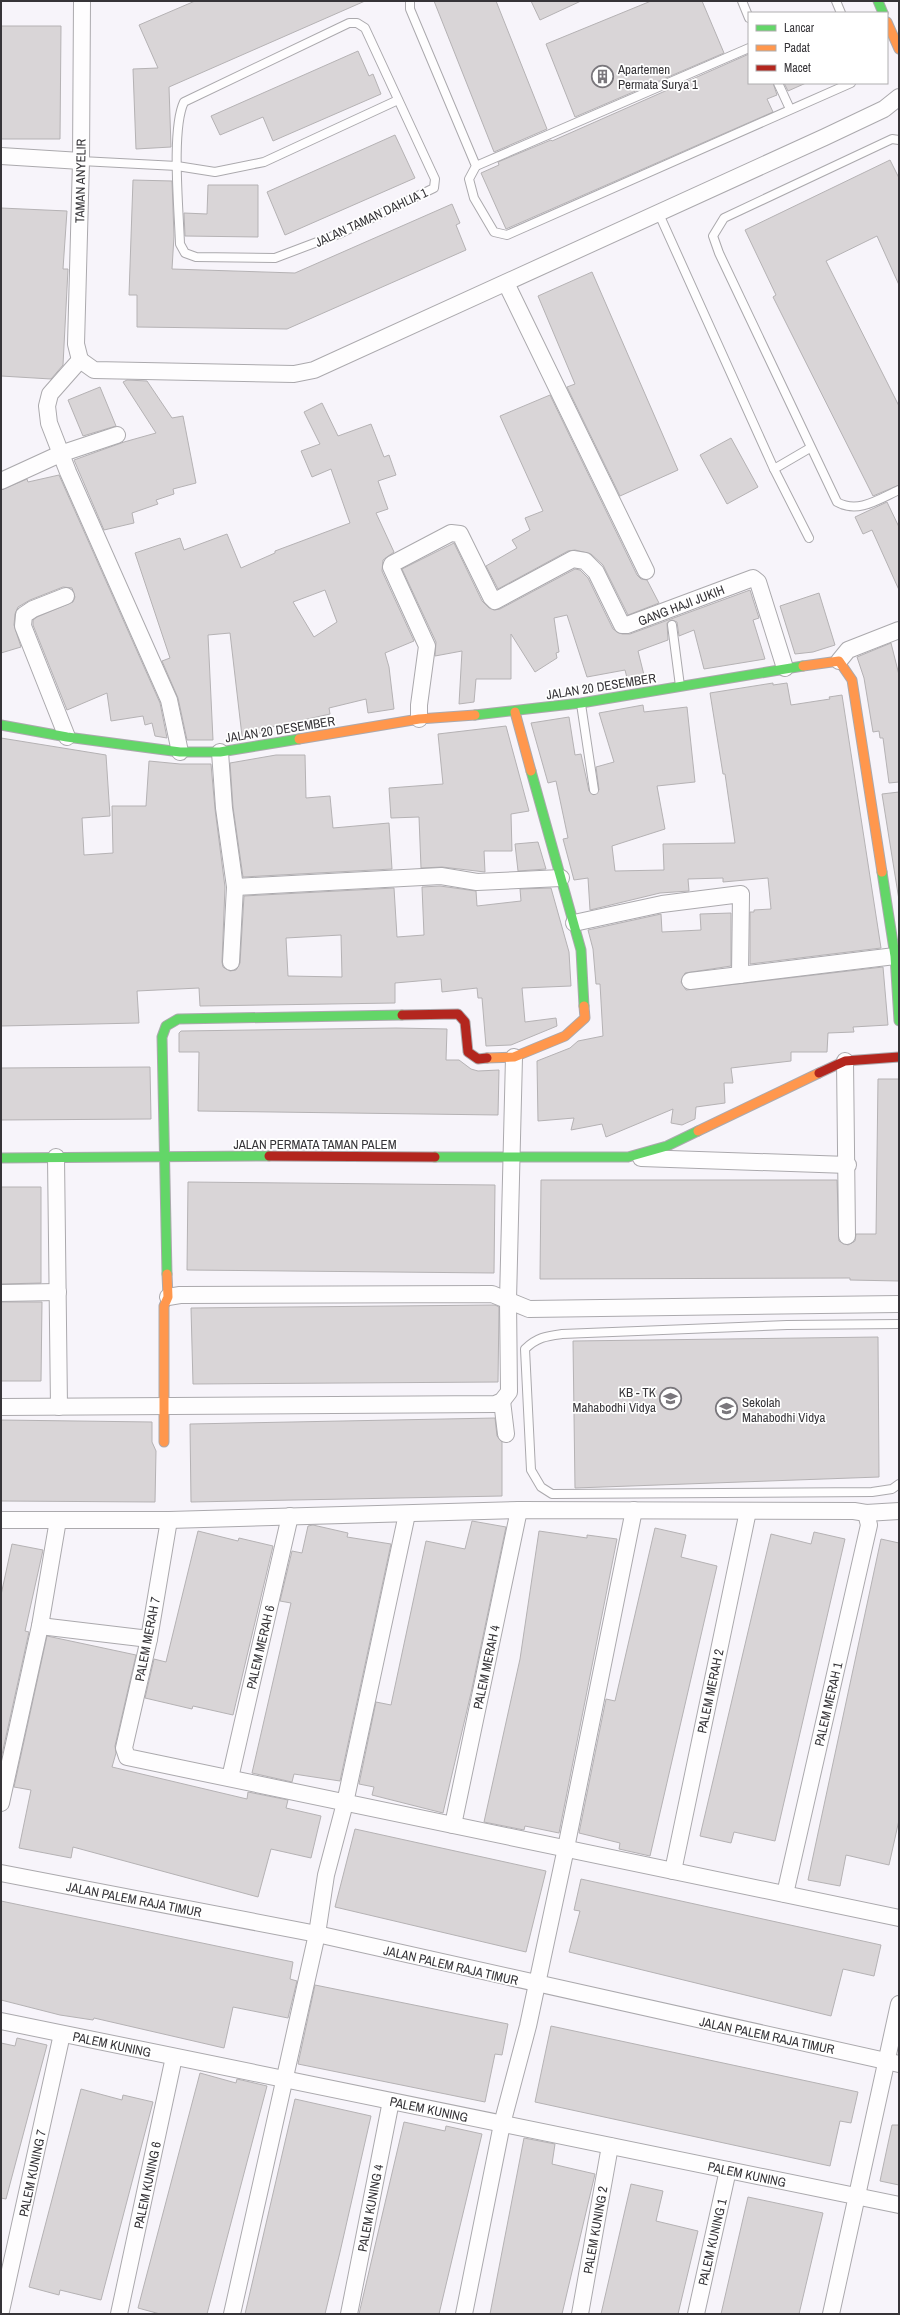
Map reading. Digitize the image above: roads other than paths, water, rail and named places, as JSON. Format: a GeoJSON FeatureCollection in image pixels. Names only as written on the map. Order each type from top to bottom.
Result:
{"type":"FeatureCollection","features":[{"type":"Feature","properties":{"kind":"street","name":"TAMAN ANYELIR"},"geometry":{"type":"LineString","coordinates":[[80,360],[76,344],[81,162],[82,1]]}},
{"type":"Feature","properties":{"kind":"street"},"geometry":{"type":"LineString","coordinates":[[878,1],[883,12]]}},
{"type":"Feature","properties":{"kind":"street"},"geometry":{"type":"LineString","coordinates":[[888,24],[899,49]]}},
{"type":"Feature","properties":{"kind":"street"},"geometry":{"type":"LineString","coordinates":[[180,752],[169,700],[60,454],[49,423],[47,406],[50,394],[80,360],[94,370],[294,374],[314,370],[659,214],[884,109],[899,97]]}},
{"type":"Feature","properties":{"kind":"street"},"geometry":{"type":"LineString","coordinates":[[1,156],[81,162]]}},
{"type":"Feature","properties":{"kind":"street"},"geometry":{"type":"LineString","coordinates":[[506,283],[646,571]]}},
{"type":"Feature","properties":{"kind":"street"},"geometry":{"type":"LineString","coordinates":[[1,481],[60,454],[117,435]]}},
{"type":"Feature","properties":{"kind":"street","name":"GANG HAJI JUKIH"},"geometry":{"type":"LineString","coordinates":[[419,719],[419,705],[427,646],[391,567],[392,564],[451,533],[460,534],[490,597],[495,600],[573,559],[585,561],[596,572],[622,625],[627,625],[753,578],[758,582],[785,668]]}},
{"type":"Feature","properties":{"kind":"street"},"geometry":{"type":"LineString","coordinates":[[66,596],[33,609],[24,616],[23,626],[67,737]]}},
{"type":"Feature","properties":{"kind":"street"},"geometry":{"type":"LineString","coordinates":[[899,630],[848,650],[839,661],[852,680],[895,956],[899,1021]]}},
{"type":"Feature","properties":{"kind":"street","name":"JALAN 20 DESEMBER"},"geometry":{"type":"LineString","coordinates":[[1,725],[67,737],[180,752],[220,752],[419,719],[515,712],[581,703],[785,668],[839,661]]}},
{"type":"Feature","properties":{"kind":"street"},"geometry":{"type":"LineString","coordinates":[[164,1442],[164,1306],[168,1297],[166,1156],[162,1037],[166,1026],[178,1019],[458,1014],[465,1022],[468,1052],[478,1059],[514,1057],[565,1036],[585,1018],[581,950],[515,712]]}},
{"type":"Feature","properties":{"kind":"street"},"geometry":{"type":"LineString","coordinates":[[220,752],[224,808],[235,887],[231,962]]}},
{"type":"Feature","properties":{"kind":"street"},"geometry":{"type":"LineString","coordinates":[[235,887],[441,876],[477,882],[561,878]]}},
{"type":"Feature","properties":{"kind":"street"},"geometry":{"type":"LineString","coordinates":[[574,923],[662,904],[741,894],[740,975]]}},
{"type":"Feature","properties":{"kind":"street"},"geometry":{"type":"LineString","coordinates":[[690,981],[895,956]]}},
{"type":"Feature","properties":{"kind":"street"},"geometry":{"type":"LineString","coordinates":[[1,1407],[495,1404],[502,1401],[508,1392],[508,1300],[514,1057]]}},
{"type":"Feature","properties":{"kind":"street","name":"JALAN PERMATA TAMAN PALEM"},"geometry":{"type":"LineString","coordinates":[[1,1158],[166,1156],[512,1158],[628,1157],[667,1146],[783,1088],[845,1061],[899,1057]]}},
{"type":"Feature","properties":{"kind":"street"},"geometry":{"type":"LineString","coordinates":[[845,1061],[848,1165],[847,1236]]}},
{"type":"Feature","properties":{"kind":"street"},"geometry":{"type":"LineString","coordinates":[[56,1157],[59,1407]]}},
{"type":"Feature","properties":{"kind":"street"},"geometry":{"type":"LineString","coordinates":[[628,1157],[848,1165]]}},
{"type":"Feature","properties":{"kind":"street"},"geometry":{"type":"LineString","coordinates":[[1,1293],[58,1292]]}},
{"type":"Feature","properties":{"kind":"street"},"geometry":{"type":"LineString","coordinates":[[168,1297],[188,1295],[492,1294],[529,1309],[899,1304]]}},
{"type":"Feature","properties":{"kind":"street"},"geometry":{"type":"LineString","coordinates":[[502,1401],[506,1434]]}},
{"type":"Feature","properties":{"kind":"street"},"geometry":{"type":"LineString","coordinates":[[1,1520],[164,1520],[519,1510],[854,1511],[866,1513],[899,1511]]}},
{"type":"Feature","properties":{"kind":"street","name":"PALEM MERAH 4"},"geometry":{"type":"LineString","coordinates":[[453,1825],[519,1510]]}},
{"type":"Feature","properties":{"kind":"street"},"geometry":{"type":"LineString","coordinates":[[464,2314],[502,2124],[528,2026],[566,1848],[634,1510]]}},
{"type":"Feature","properties":{"kind":"street","name":"PALEM MERAH 2"},"geometry":{"type":"LineString","coordinates":[[672,1871],[748,1511]]}},
{"type":"Feature","properties":{"kind":"street","name":"PALEM MERAH 1"},"geometry":{"type":"LineString","coordinates":[[785,1894],[869,1525],[866,1513]]}},
{"type":"Feature","properties":{"kind":"street"},"geometry":{"type":"LineString","coordinates":[[232,2314],[283,2079],[317,1934],[326,1875],[345,1803],[407,1514]]}},
{"type":"Feature","properties":{"kind":"street","name":"PALEM MERAH 6"},"geometry":{"type":"LineString","coordinates":[[230,1778],[290,1516]]}},
{"type":"Feature","properties":{"kind":"street"},"geometry":{"type":"LineString","coordinates":[[1,1803],[40,1626],[58,1520]]}},
{"type":"Feature","properties":{"kind":"street","name":"PALEM MERAH 7"},"geometry":{"type":"LineString","coordinates":[[164,1520],[149,1639],[124,1748],[127,1757],[230,1778]]}},
{"type":"Feature","properties":{"kind":"street"},"geometry":{"type":"LineString","coordinates":[[40,1626],[149,1639]]}},
{"type":"Feature","properties":{"kind":"street"},"geometry":{"type":"LineString","coordinates":[[230,1778],[899,1918]]}},
{"type":"Feature","properties":{"kind":"street","name":"JALAN PALEM RAJA TIMUR"},"geometry":{"type":"LineString","coordinates":[[1,1873],[317,1934],[893,2063]]}},
{"type":"Feature","properties":{"kind":"street"},"geometry":{"type":"LineString","coordinates":[[831,2314],[858,2196],[893,2063],[899,2004]]}},
{"type":"Feature","properties":{"kind":"street","name":"PALEM KUNING"},"geometry":{"type":"LineString","coordinates":[[1,2021],[899,2205]]}},
{"type":"Feature","properties":{"kind":"street","name":"PALEM KUNING 7"},"geometry":{"type":"LineString","coordinates":[[1,2311],[62,2034]]}},
{"type":"Feature","properties":{"kind":"street","name":"PALEM KUNING 6"},"geometry":{"type":"LineString","coordinates":[[119,2314],[174,2057]]}},
{"type":"Feature","properties":{"kind":"street","name":"PALEM KUNING 4"},"geometry":{"type":"LineString","coordinates":[[349,2314],[391,2101]]}},
{"type":"Feature","properties":{"kind":"street","name":"PALEM KUNING 2"},"geometry":{"type":"LineString","coordinates":[[580,2314],[610,2146]]}},
{"type":"Feature","properties":{"kind":"street","name":"PALEM KUNING 1"},"geometry":{"type":"LineString","coordinates":[[696,2314],[728,2170]]}},
{"type":"Feature","properties":{"kind":"lane"},"geometry":{"type":"LineString","coordinates":[[410,1],[410,8],[476,166]]}},
{"type":"Feature","properties":{"kind":"lane"},"geometry":{"type":"LineString","coordinates":[[742,1],[748,16]]}},
{"type":"Feature","properties":{"kind":"lane"},"geometry":{"type":"LineString","coordinates":[[836,1],[841,12]]}},
{"type":"Feature","properties":{"kind":"lane"},"geometry":{"type":"LineString","coordinates":[[81,162],[177,166],[215,172],[264,162],[398,100],[365,28],[357,23],[349,23],[184,102],[179,112],[177,166]]}},
{"type":"Feature","properties":{"kind":"lane"},"geometry":{"type":"LineString","coordinates":[[748,48],[476,166],[469,179],[474,198],[494,232],[507,234],[849,84]]}},
{"type":"Feature","properties":{"kind":"lane"},"geometry":{"type":"LineString","coordinates":[[778,84],[790,109]]}},
{"type":"Feature","properties":{"kind":"lane","name":"JALAN TAMAN DAHLIA 1"},"geometry":{"type":"LineString","coordinates":[[177,166],[180,244],[185,253],[196,257],[275,258],[341,233],[434,188],[435,179],[398,100]]}},
{"type":"Feature","properties":{"kind":"lane"},"geometry":{"type":"LineString","coordinates":[[899,140],[892,139],[724,218],[713,236],[719,253],[810,448],[837,502],[847,508],[862,507],[899,490]]}},
{"type":"Feature","properties":{"kind":"lane"},"geometry":{"type":"LineString","coordinates":[[659,214],[774,469],[809,538]]}},
{"type":"Feature","properties":{"kind":"lane"},"geometry":{"type":"LineString","coordinates":[[774,469],[810,448]]}},
{"type":"Feature","properties":{"kind":"lane"},"geometry":{"type":"LineString","coordinates":[[672,625],[680,687]]}},
{"type":"Feature","properties":{"kind":"lane"},"geometry":{"type":"LineString","coordinates":[[581,703],[594,790]]}},
{"type":"Feature","properties":{"kind":"lane"},"geometry":{"type":"LineString","coordinates":[[899,1324],[787,1325],[562,1334],[544,1336],[532,1342],[525,1349],[531,1470],[541,1486],[552,1494],[872,1492],[892,1489],[899,1484]]}},
{"type":"Feature","properties":{"kind":"place","name":"Apartemen Permata Surya 1"},"geometry":{"type":"Point","coordinates":[602,76]}},
{"type":"Feature","properties":{"kind":"place","name":"KB - TK Mahabodhi Vidya"},"geometry":{"type":"Point","coordinates":[671,1399]}},
{"type":"Feature","properties":{"kind":"place","name":"Sekolah Mahabodhi Vidya"},"geometry":{"type":"Point","coordinates":[726,1409]}}]}
